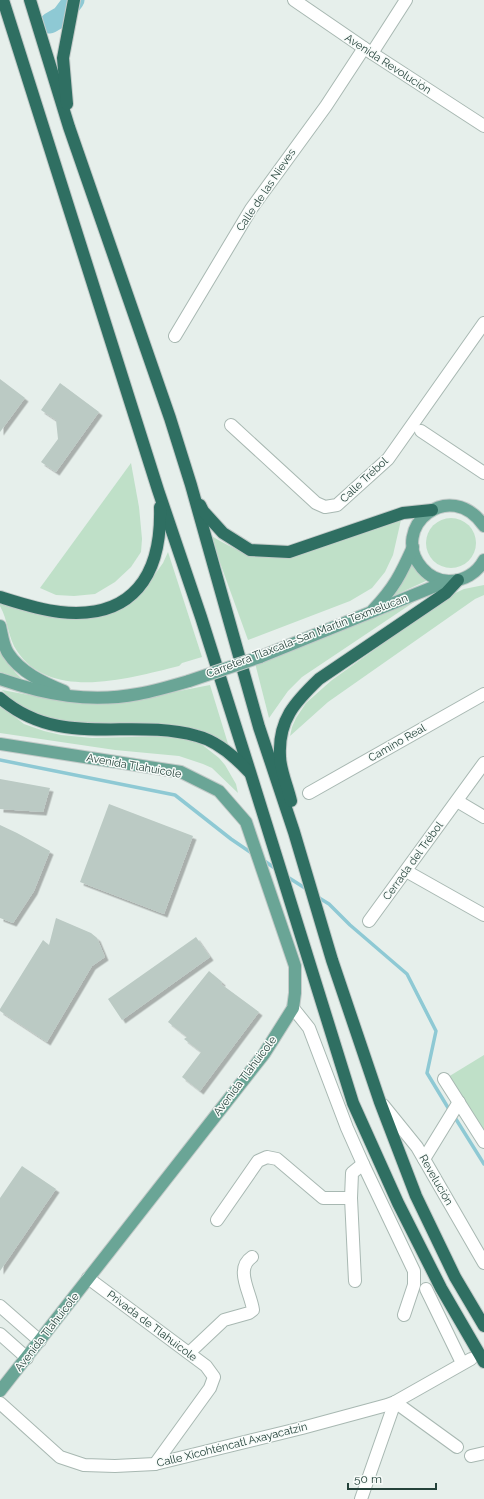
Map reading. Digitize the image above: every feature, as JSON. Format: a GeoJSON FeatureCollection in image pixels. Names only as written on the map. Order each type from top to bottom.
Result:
{"type":"FeatureCollection","features":[{"type":"Feature","properties":{"kind":"highway"},"geometry":{"type":"LineString","coordinates":[[3,0],[158,490],[201,617],[354,1103],[398,1203],[430,1267],[484,1362]]}},
{"type":"Feature","properties":{"kind":"highway"},"geometry":{"type":"LineString","coordinates":[[30,0],[69,127],[168,411],[191,485],[259,727],[294,832],[332,960],[380,1102],[416,1196],[455,1277],[484,1326]]}},
{"type":"Feature","properties":{"kind":"highway"},"geometry":{"type":"LineString","coordinates":[[69,127],[63,58],[74,0]]}},
{"type":"Feature","properties":{"kind":"highway"},"geometry":{"type":"LineString","coordinates":[[191,485],[203,511],[224,533],[250,550],[289,552],[403,513],[432,510]]}},
{"type":"Feature","properties":{"kind":"highway"},"geometry":{"type":"LineString","coordinates":[[0,597],[47,610],[71,613],[102,610],[122,602],[132,595],[146,579],[155,558],[160,533],[161,518],[158,490]]}},
{"type":"Feature","properties":{"kind":"highway"},"geometry":{"type":"LineString","coordinates":[[294,832],[291,800],[280,757],[281,735],[289,712],[319,679],[446,594],[457,580]]}},
{"type":"Feature","properties":{"kind":"highway"},"geometry":{"type":"LineString","coordinates":[[0,698],[14,709],[30,718],[62,727],[94,730],[145,730],[198,736],[225,750],[251,775]]}},
{"type":"Feature","properties":{"kind":"main road"},"geometry":{"type":"LineString","coordinates":[[484,526],[471,511],[461,506],[441,506],[432,510],[423,517],[413,536],[413,547],[417,560],[424,570],[431,576],[457,580],[478,568],[484,560]]}},
{"type":"Feature","properties":{"kind":"main road"},"geometry":{"type":"LineString","coordinates":[[371,612],[388,594],[399,578],[413,547]]}},
{"type":"Feature","properties":{"kind":"main road","name":"Carretera Tlaxcala-San Martín Texmelucan"},"geometry":{"type":"LineString","coordinates":[[0,679],[51,694],[80,698],[106,698],[139,694],[189,681],[260,657],[371,612],[457,580],[484,573]]}},
{"type":"Feature","properties":{"kind":"main road"},"geometry":{"type":"LineString","coordinates":[[0,626],[7,652],[20,667],[31,675],[80,698]]}},
{"type":"Feature","properties":{"kind":"main road","name":"Avenida Tlahuicole"},"geometry":{"type":"LineString","coordinates":[[0,744],[181,772],[219,791],[246,822],[295,966],[295,992],[293,1008],[264,1054],[0,1391]]}},
{"type":"Feature","properties":{"kind":"street","name":"Avenida Revolución"},"geometry":{"type":"LineString","coordinates":[[294,0],[368,51],[484,126]]}},
{"type":"Feature","properties":{"kind":"street","name":"Calle de las Nieves"},"geometry":{"type":"LineString","coordinates":[[175,336],[252,209],[326,106],[406,0]]}},
{"type":"Feature","properties":{"kind":"street","name":"Calle Trébol"},"geometry":{"type":"LineString","coordinates":[[231,425],[316,503],[325,507],[337,505],[388,459],[484,323]]}},
{"type":"Feature","properties":{"kind":"street"},"geometry":{"type":"LineString","coordinates":[[421,431],[484,473]]}},
{"type":"Feature","properties":{"kind":"street","name":"Camino Real"},"geometry":{"type":"LineString","coordinates":[[309,793],[484,694]]}},
{"type":"Feature","properties":{"kind":"street","name":"Cerrada del Trébol"},"geometry":{"type":"LineString","coordinates":[[369,921],[484,762]]}},
{"type":"Feature","properties":{"kind":"street"},"geometry":{"type":"LineString","coordinates":[[457,801],[484,817]]}},
{"type":"Feature","properties":{"kind":"street"},"geometry":{"type":"LineString","coordinates":[[406,871],[484,916]]}},
{"type":"Feature","properties":{"kind":"street"},"geometry":{"type":"LineString","coordinates":[[293,1008],[309,1028],[347,1128],[414,1271],[414,1285],[404,1315]]}},
{"type":"Feature","properties":{"kind":"street"},"geometry":{"type":"LineString","coordinates":[[444,1079],[484,1142]]}},
{"type":"Feature","properties":{"kind":"street","name":"Revelución"},"geometry":{"type":"LineString","coordinates":[[380,1102],[417,1147],[484,1264]]}},
{"type":"Feature","properties":{"kind":"street"},"geometry":{"type":"LineString","coordinates":[[424,1159],[459,1102]]}},
{"type":"Feature","properties":{"kind":"street"},"geometry":{"type":"LineString","coordinates":[[217,1220],[258,1161],[267,1157],[277,1159],[323,1198],[351,1198]]}},
{"type":"Feature","properties":{"kind":"street"},"geometry":{"type":"LineString","coordinates":[[355,1281],[351,1198],[352,1173],[363,1164]]}},
{"type":"Feature","properties":{"kind":"street"},"geometry":{"type":"LineString","coordinates":[[188,1353],[224,1320],[250,1313],[253,1310],[244,1275],[246,1261],[252,1257]]}},
{"type":"Feature","properties":{"kind":"street","name":"Privada de Tlahuicole"},"geometry":{"type":"LineString","coordinates":[[88,1278],[206,1366],[214,1377],[210,1388],[155,1464]]}},
{"type":"Feature","properties":{"kind":"street","name":"Calle Xicohténcatl Axayacatzin"},"geometry":{"type":"LineString","coordinates":[[0,1403],[60,1457],[84,1465],[115,1466],[155,1464],[302,1428],[395,1402],[467,1361],[426,1289]]}},
{"type":"Feature","properties":{"kind":"street"},"geometry":{"type":"LineString","coordinates":[[0,1306],[40,1341]]}},
{"type":"Feature","properties":{"kind":"street"},"geometry":{"type":"LineString","coordinates":[[0,1334],[27,1358]]}},
{"type":"Feature","properties":{"kind":"street"},"geometry":{"type":"LineString","coordinates":[[362,1499],[395,1402],[457,1447]]}},
{"type":"Feature","properties":{"kind":"street"},"geometry":{"type":"LineString","coordinates":[[471,1456],[484,1453]]}},
{"type":"Feature","properties":{"kind":"green space"},"geometry":{"type":"Polygon","coordinates":[[[131,463],[139,507],[142,539],[141,552],[131,567],[115,582],[95,594],[74,596],[56,595],[40,588],[131,463]]]}},
{"type":"Feature","properties":{"kind":"green space"},"geometry":{"type":"Polygon","coordinates":[[[451,518],[460,520],[471,529],[476,543],[474,552],[465,563],[451,568],[442,566],[431,557],[426,543],[428,534],[437,523],[451,518]]]}},
{"type":"Feature","properties":{"kind":"green space"},"geometry":{"type":"Polygon","coordinates":[[[401,520],[393,555],[385,572],[372,588],[350,601],[248,640],[210,535],[236,549],[253,555],[262,557],[283,557],[401,520]]]}},
{"type":"Feature","properties":{"kind":"green space"},"geometry":{"type":"Polygon","coordinates":[[[168,552],[202,657],[182,663],[179,666],[138,676],[92,682],[70,681],[50,677],[32,667],[17,651],[0,606],[0,602],[67,617],[80,618],[99,616],[138,594],[148,584],[163,563],[168,552]]]}},
{"type":"Feature","properties":{"kind":"green space"},"geometry":{"type":"Polygon","coordinates":[[[411,562],[428,580],[389,598],[411,562]]]}},
{"type":"Feature","properties":{"kind":"green space"},"geometry":{"type":"Polygon","coordinates":[[[484,585],[484,595],[475,599],[328,702],[290,736],[296,718],[306,703],[332,680],[451,595],[464,589],[484,585]]]}},
{"type":"Feature","properties":{"kind":"green space"},"geometry":{"type":"Polygon","coordinates":[[[420,598],[302,677],[288,691],[269,718],[255,663],[420,598]]]}},
{"type":"Feature","properties":{"kind":"green space"},"geometry":{"type":"Polygon","coordinates":[[[0,649],[15,672],[24,681],[0,672],[0,649]]]}},
{"type":"Feature","properties":{"kind":"green space"},"geometry":{"type":"Polygon","coordinates":[[[210,685],[229,747],[212,735],[176,725],[125,726],[48,721],[14,702],[2,690],[56,700],[75,701],[169,693],[210,685]]]}},
{"type":"Feature","properties":{"kind":"green space"},"geometry":{"type":"Polygon","coordinates":[[[0,705],[24,724],[61,735],[92,738],[171,736],[200,743],[219,758],[225,765],[236,784],[238,793],[212,768],[179,756],[115,750],[0,733],[0,705]]]}},
{"type":"Feature","properties":{"kind":"green space"},"geometry":{"type":"Polygon","coordinates":[[[484,1055],[484,1136],[448,1077],[484,1055]]]}},
{"type":"Feature","properties":{"kind":"building"},"geometry":{"type":"Polygon","coordinates":[[[0,379],[25,398],[0,432],[0,379]]]}},
{"type":"Feature","properties":{"kind":"building"},"geometry":{"type":"Polygon","coordinates":[[[60,383],[99,412],[56,472],[41,462],[58,439],[56,420],[41,410],[60,383]]]}},
{"type":"Feature","properties":{"kind":"building"},"geometry":{"type":"Polygon","coordinates":[[[0,779],[50,788],[43,812],[0,809],[0,779]]]}},
{"type":"Feature","properties":{"kind":"building"},"geometry":{"type":"Polygon","coordinates":[[[109,804],[193,836],[164,914],[80,882],[109,804]]]}},
{"type":"Feature","properties":{"kind":"building"},"geometry":{"type":"Polygon","coordinates":[[[0,825],[50,851],[34,891],[13,923],[0,918],[0,825]]]}},
{"type":"Feature","properties":{"kind":"building"},"geometry":{"type":"Polygon","coordinates":[[[56,918],[91,933],[97,938],[105,957],[92,966],[47,1042],[0,1011],[0,1009],[43,940],[49,945],[56,918]]]}},
{"type":"Feature","properties":{"kind":"building"},"geometry":{"type":"Polygon","coordinates":[[[196,937],[210,957],[122,1020],[108,999],[196,937]]]}},
{"type":"Feature","properties":{"kind":"building"},"geometry":{"type":"Polygon","coordinates":[[[209,971],[222,982],[221,984],[259,1012],[200,1091],[182,1077],[201,1052],[184,1039],[187,1037],[168,1022],[209,971]]]}},
{"type":"Feature","properties":{"kind":"building"},"geometry":{"type":"Polygon","coordinates":[[[22,1166],[56,1189],[0,1271],[0,1198],[22,1166]]]}},
{"type":"Feature","properties":{"kind":"waterway"},"geometry":{"type":"LineString","coordinates":[[50,23],[62,16],[74,0]]}},
{"type":"Feature","properties":{"kind":"waterway"},"geometry":{"type":"LineString","coordinates":[[0,760],[175,795],[231,839],[253,854]]}},
{"type":"Feature","properties":{"kind":"waterway"},"geometry":{"type":"LineString","coordinates":[[263,860],[276,869]]}},
{"type":"Feature","properties":{"kind":"waterway"},"geometry":{"type":"LineString","coordinates":[[286,876],[308,890]]}},
{"type":"Feature","properties":{"kind":"waterway"},"geometry":{"type":"LineString","coordinates":[[316,896],[329,904],[350,925],[407,974],[436,1031],[427,1073],[450,1111]]}},
{"type":"Feature","properties":{"kind":"waterway"},"geometry":{"type":"LineString","coordinates":[[454,1116],[484,1164]]}}]}
